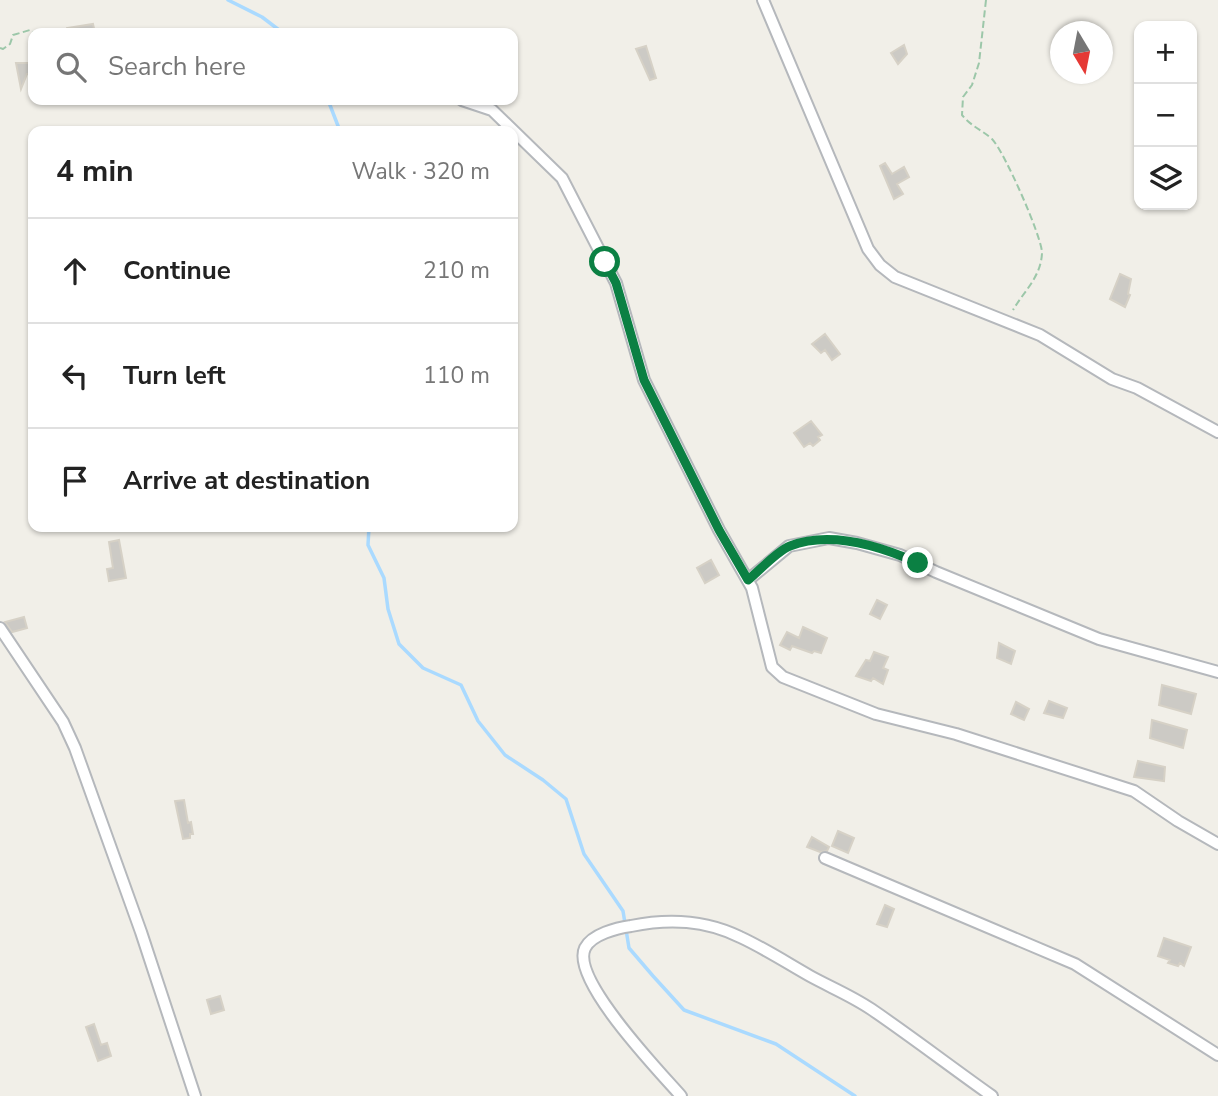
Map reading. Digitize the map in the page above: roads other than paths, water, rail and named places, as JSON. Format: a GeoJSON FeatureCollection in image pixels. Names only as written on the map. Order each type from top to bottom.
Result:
{"type":"FeatureCollection","features":[{"type":"Feature","properties":{"kind":"street"},"geometry":{"type":"LineString","coordinates":[[763,0],[868,249],[880,265],[895,277],[1040,335],[1112,379],[1137,388],[1218,432]]}},
{"type":"Feature","properties":{"kind":"street"},"geometry":{"type":"LineString","coordinates":[[477,105],[492,110],[508,126]]}},
{"type":"Feature","properties":{"kind":"street"},"geometry":{"type":"LineString","coordinates":[[518,135],[562,178],[616,283],[644,380],[719,530],[752,589],[772,667],[783,677],[876,714],[956,734],[1134,790],[1178,821],[1218,844]]}},
{"type":"Feature","properties":{"kind":"street"},"geometry":{"type":"LineString","coordinates":[[748,580],[789,546],[829,538],[848,541],[900,555],[1099,639],[1218,672]]}},
{"type":"Feature","properties":{"kind":"street"},"geometry":{"type":"LineString","coordinates":[[0,628],[63,722],[75,748],[141,932],[195,1096]]}},
{"type":"Feature","properties":{"kind":"street"},"geometry":{"type":"LineString","coordinates":[[825,858],[1075,964],[1218,1055]]}},
{"type":"Feature","properties":{"kind":"street"},"geometry":{"type":"LineString","coordinates":[[681,1096],[606,1007],[587,973],[583,959],[584,949],[592,940],[617,929],[632,926],[681,921],[707,924],[740,937],[868,1007],[992,1096]]}},
{"type":"Feature","properties":{"kind":"waterway"},"geometry":{"type":"LineString","coordinates":[[228,0],[262,17],[276,28]]}},
{"type":"Feature","properties":{"kind":"waterway"},"geometry":{"type":"LineString","coordinates":[[330,105],[338,126]]}},
{"type":"Feature","properties":{"kind":"waterway"},"geometry":{"type":"LineString","coordinates":[[369,532],[368,545],[384,578],[388,609],[399,644],[423,668],[461,685],[478,721],[505,755],[566,799],[584,854],[623,911],[629,948],[653,976],[684,1010],[776,1044],[855,1096]]}}]}
